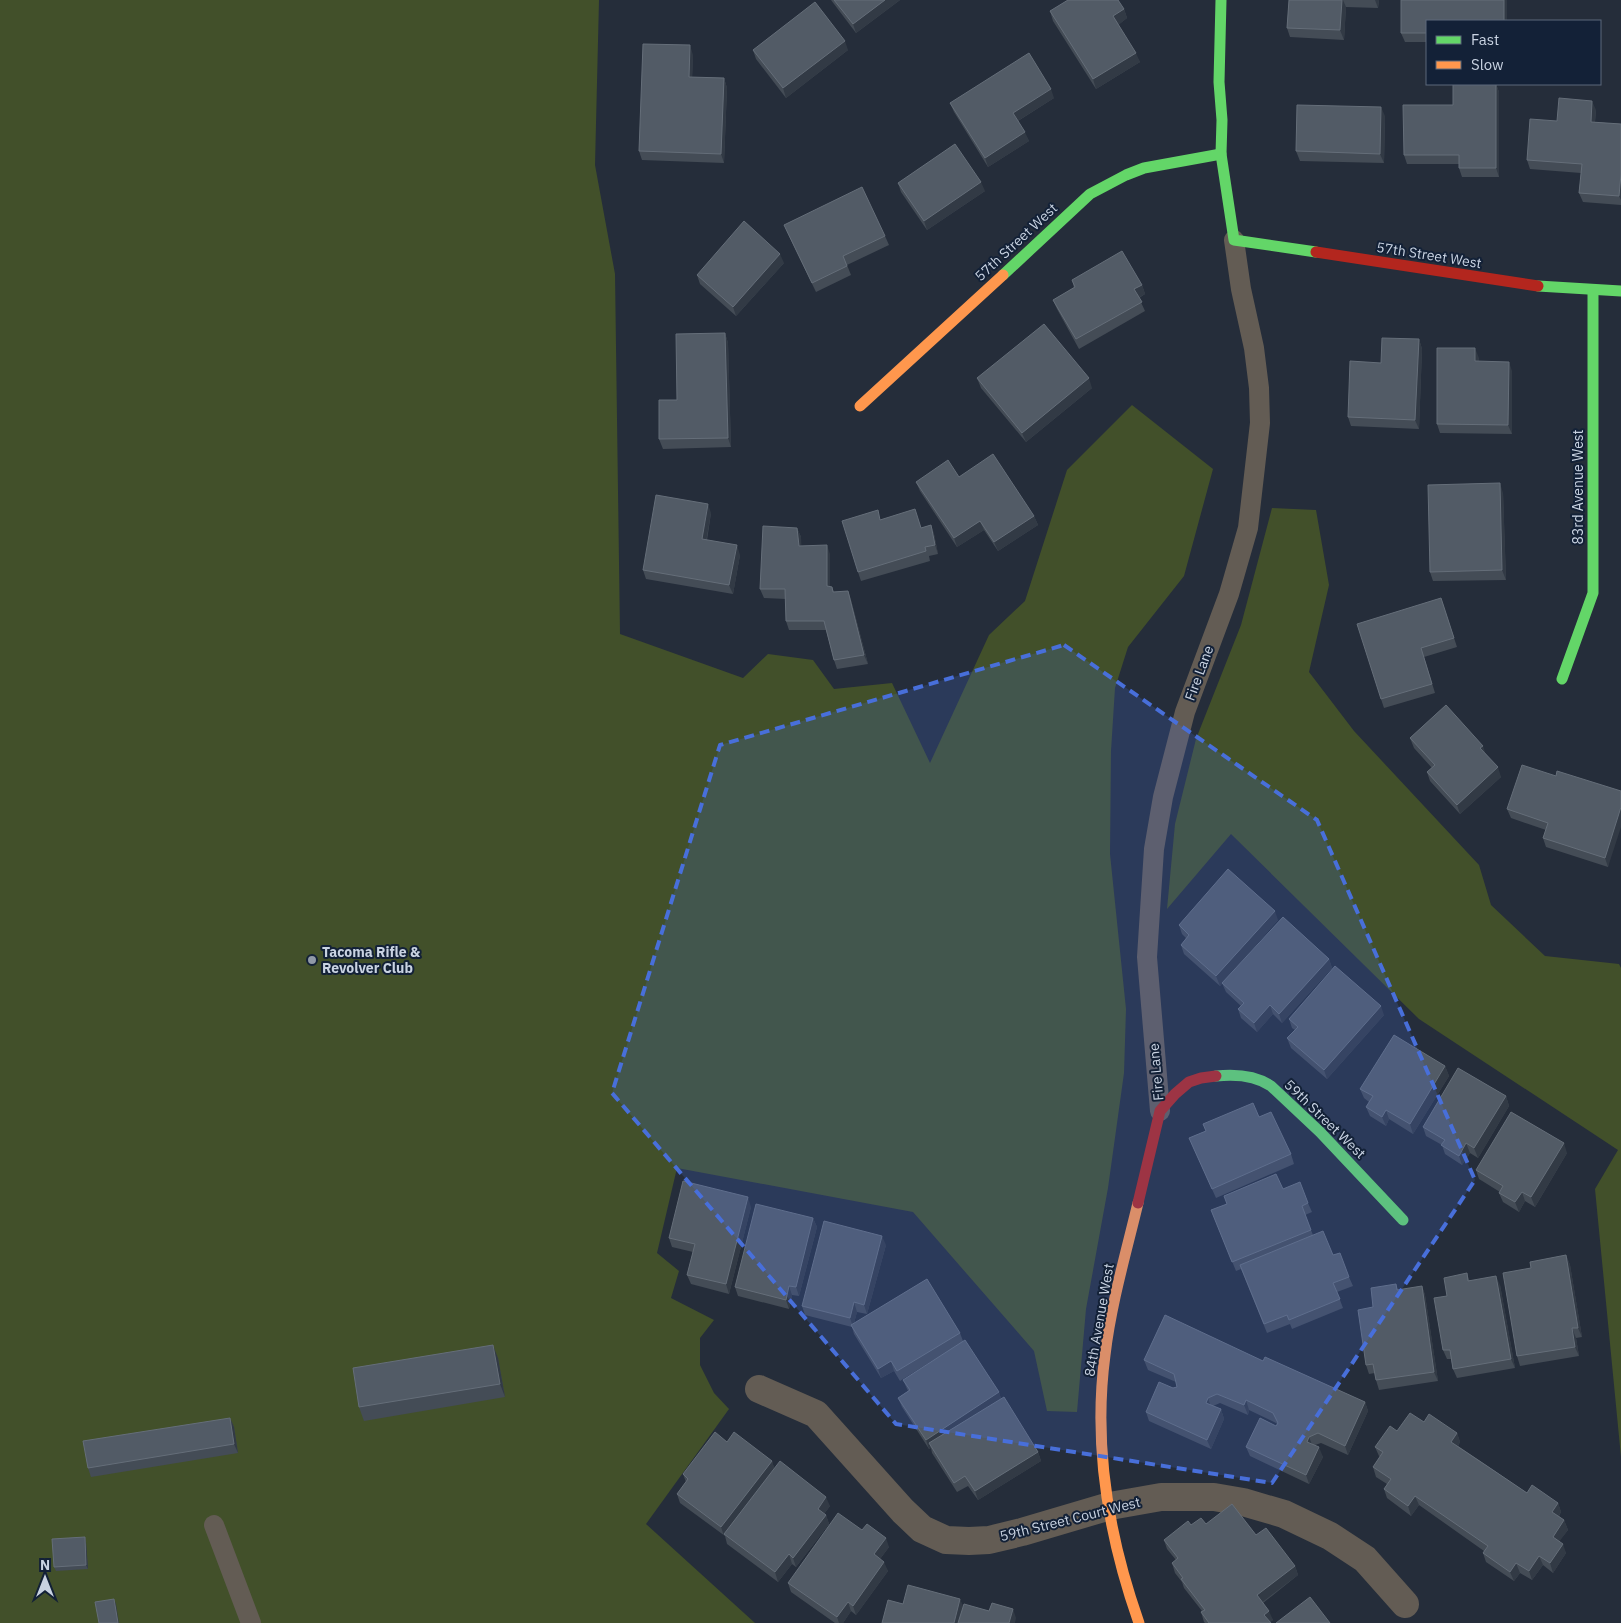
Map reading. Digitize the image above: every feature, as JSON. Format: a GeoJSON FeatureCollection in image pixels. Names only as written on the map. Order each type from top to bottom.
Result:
{"type":"FeatureCollection","features":[{"type":"Feature","properties":{"kind":"street"},"geometry":{"type":"LineString","coordinates":[[1221,0],[1219,82],[1222,120],[1221,154],[1234,240]]}},
{"type":"Feature","properties":{"kind":"street","name":"57th Street West"},"geometry":{"type":"LineString","coordinates":[[860,406],[1090,194],[1126,175],[1144,168],[1221,154]]}},
{"type":"Feature","properties":{"kind":"street","name":"57th Street West"},"geometry":{"type":"LineString","coordinates":[[1234,240],[1529,285],[1621,291]]}},
{"type":"Feature","properties":{"kind":"street","name":"83rd Avenue West"},"geometry":{"type":"LineString","coordinates":[[1562,679],[1594,593],[1593,290]]}},
{"type":"Feature","properties":{"kind":"street","name":"59th Street West"},"geometry":{"type":"LineString","coordinates":[[1160,1111],[1192,1080],[1232,1075],[1250,1077],[1264,1082],[1283,1097],[1333,1145],[1403,1220]]}},
{"type":"Feature","properties":{"kind":"street","name":"84th Avenue West"},"geometry":{"type":"LineString","coordinates":[[1139,1623],[1131,1602],[1117,1544],[1104,1478],[1103,1368],[1116,1296],[1160,1111]]}},
{"type":"Feature","properties":{"kind":"street","name":"59th Street Court West"},"geometry":{"type":"LineString","coordinates":[[759,1389],[816,1414],[904,1511],[922,1528],[946,1540],[989,1540],[1110,1506],[1161,1497],[1214,1497],[1243,1502],[1284,1514],[1330,1536],[1365,1559],[1405,1604]]}},
{"type":"Feature","properties":{"kind":"lane","name":"Fire Lane"},"geometry":{"type":"LineString","coordinates":[[1160,1111],[1147,957],[1154,848],[1163,797],[1185,712],[1229,594],[1248,528],[1260,423],[1259,388],[1254,348],[1241,289],[1234,240]]}},
{"type":"Feature","properties":{"kind":"lane"},"geometry":{"type":"LineString","coordinates":[[214,1525],[252,1623]]}},
{"type":"Feature","properties":{"kind":"highlighted area"},"geometry":{"type":"Polygon","coordinates":[[[1064,645],[1317,820],[1475,1180],[1272,1483],[896,1424],[612,1093],[720,745],[1064,645]]]}},
{"type":"Feature","properties":{"kind":"green space","name":"Tacoma Rifle & Revolver Club"},"geometry":{"type":"Polygon","coordinates":[[[0,0],[599,0],[595,165],[615,274],[620,634],[743,678],[768,654],[813,660],[834,689],[892,683],[930,763],[989,635],[1025,601],[1067,470],[1132,405],[1213,469],[1184,576],[1128,647],[1115,688],[1111,751],[1110,854],[1126,1009],[1124,1073],[1108,1188],[1086,1309],[1077,1412],[1047,1411],[1034,1351],[913,1212],[677,1168],[657,1253],[679,1271],[671,1298],[714,1320],[700,1338],[700,1365],[714,1393],[729,1409],[646,1524],[755,1623],[0,1623],[0,0]]]}},
{"type":"Feature","properties":{"kind":"green space"},"geometry":{"type":"Polygon","coordinates":[[[1272,508],[1316,510],[1329,585],[1309,672],[1354,731],[1479,865],[1491,905],[1545,956],[1619,964],[1621,968],[1621,1457],[1595,1189],[1618,1150],[1419,1019],[1231,834],[1167,909],[1175,824],[1196,739],[1241,625],[1272,508]]]}},
{"type":"Feature","properties":{"kind":"building"},"geometry":{"type":"Polygon","coordinates":[[[834,0],[885,0],[853,24],[834,0]]]}},
{"type":"Feature","properties":{"kind":"building"},"geometry":{"type":"Polygon","coordinates":[[[1068,0],[1118,0],[1124,9],[1113,16],[1136,53],[1093,79],[1050,11],[1068,0]]]}},
{"type":"Feature","properties":{"kind":"building"},"geometry":{"type":"Polygon","coordinates":[[[1289,0],[1342,0],[1340,30],[1287,28],[1289,0]]]}},
{"type":"Feature","properties":{"kind":"building"},"geometry":{"type":"Polygon","coordinates":[[[1401,0],[1504,0],[1504,20],[1426,20],[1426,33],[1401,33],[1401,0]]]}},
{"type":"Feature","properties":{"kind":"building"},"geometry":{"type":"Polygon","coordinates":[[[815,2],[845,41],[783,88],[753,50],[815,2]]]}},
{"type":"Feature","properties":{"kind":"building"},"geometry":{"type":"Polygon","coordinates":[[[643,44],[690,45],[689,77],[724,78],[721,154],[639,151],[643,44]]]}},
{"type":"Feature","properties":{"kind":"building"},"geometry":{"type":"Polygon","coordinates":[[[1029,53],[1051,89],[1013,113],[1025,132],[985,158],[950,103],[1029,53]]]}},
{"type":"Feature","properties":{"kind":"building"},"geometry":{"type":"Polygon","coordinates":[[[1453,85],[1496,85],[1496,168],[1459,168],[1459,155],[1404,155],[1403,105],[1453,105],[1453,85]]]}},
{"type":"Feature","properties":{"kind":"building"},"geometry":{"type":"Polygon","coordinates":[[[1559,98],[1592,101],[1591,122],[1621,124],[1619,196],[1579,193],[1582,164],[1527,160],[1530,119],[1557,121],[1559,98]]]}},
{"type":"Feature","properties":{"kind":"building"},"geometry":{"type":"Polygon","coordinates":[[[1297,105],[1381,107],[1380,154],[1296,151],[1297,105]]]}},
{"type":"Feature","properties":{"kind":"building"},"geometry":{"type":"Polygon","coordinates":[[[955,144],[981,182],[924,221],[898,183],[955,144]]]}},
{"type":"Feature","properties":{"kind":"building"},"geometry":{"type":"Polygon","coordinates":[[[862,187],[885,236],[843,256],[847,266],[812,283],[784,225],[862,187]]]}},
{"type":"Feature","properties":{"kind":"building"},"geometry":{"type":"Polygon","coordinates":[[[744,221],[780,254],[733,307],[697,275],[744,221]]]}},
{"type":"Feature","properties":{"kind":"building"},"geometry":{"type":"Polygon","coordinates":[[[1122,251],[1142,285],[1134,289],[1142,302],[1076,339],[1053,300],[1075,287],[1072,280],[1122,251]]]}},
{"type":"Feature","properties":{"kind":"building"},"geometry":{"type":"Polygon","coordinates":[[[1044,324],[1089,378],[1022,433],[977,378],[1044,324]]]}},
{"type":"Feature","properties":{"kind":"building"},"geometry":{"type":"Polygon","coordinates":[[[725,333],[728,438],[659,439],[659,400],[677,400],[676,334],[725,333]]]}},
{"type":"Feature","properties":{"kind":"building"},"geometry":{"type":"Polygon","coordinates":[[[1382,338],[1419,339],[1415,420],[1348,417],[1350,361],[1381,363],[1382,338]]]}},
{"type":"Feature","properties":{"kind":"building"},"geometry":{"type":"Polygon","coordinates":[[[1437,348],[1475,348],[1475,361],[1509,362],[1508,425],[1437,424],[1437,348]]]}},
{"type":"Feature","properties":{"kind":"building"},"geometry":{"type":"Polygon","coordinates":[[[993,454],[1034,516],[994,542],[980,521],[954,538],[916,482],[948,460],[959,477],[993,454]]]}},
{"type":"Feature","properties":{"kind":"building"},"geometry":{"type":"Polygon","coordinates":[[[1500,483],[1502,570],[1430,572],[1428,485],[1500,483]]]}},
{"type":"Feature","properties":{"kind":"building"},"geometry":{"type":"Polygon","coordinates":[[[656,495],[708,504],[702,539],[737,545],[729,585],[643,570],[656,495]]]}},
{"type":"Feature","properties":{"kind":"building"},"geometry":{"type":"Polygon","coordinates":[[[915,509],[921,528],[931,525],[935,545],[925,547],[926,551],[858,572],[842,521],[878,510],[880,520],[915,509]]]}},
{"type":"Feature","properties":{"kind":"building"},"geometry":{"type":"Polygon","coordinates":[[[763,526],[797,528],[799,546],[827,545],[827,586],[832,587],[833,592],[848,591],[864,655],[834,660],[824,621],[786,621],[785,589],[760,589],[763,526]]]}},
{"type":"Feature","properties":{"kind":"building"},"geometry":{"type":"Polygon","coordinates":[[[1441,598],[1454,638],[1421,648],[1432,684],[1381,699],[1357,624],[1441,598]]]}},
{"type":"Feature","properties":{"kind":"building"},"geometry":{"type":"Polygon","coordinates":[[[1446,705],[1483,746],[1480,748],[1498,767],[1457,805],[1427,772],[1435,765],[1410,738],[1446,705]]]}},
{"type":"Feature","properties":{"kind":"building"},"geometry":{"type":"Polygon","coordinates":[[[1522,765],[1556,776],[1557,771],[1621,791],[1621,807],[1605,858],[1543,838],[1548,823],[1507,809],[1522,765]]]}},
{"type":"Feature","properties":{"kind":"building"},"geometry":{"type":"Polygon","coordinates":[[[1228,869],[1275,911],[1216,976],[1181,945],[1189,935],[1179,925],[1228,869]]]}},
{"type":"Feature","properties":{"kind":"building"},"geometry":{"type":"Polygon","coordinates":[[[1283,917],[1329,959],[1279,1014],[1270,1005],[1254,1023],[1238,1009],[1244,1003],[1222,983],[1283,917]]]}},
{"type":"Feature","properties":{"kind":"building"},"geometry":{"type":"Polygon","coordinates":[[[1335,966],[1381,1006],[1324,1070],[1287,1038],[1298,1027],[1289,1019],[1335,966]]]}},
{"type":"Feature","properties":{"kind":"building"},"geometry":{"type":"Polygon","coordinates":[[[1394,1035],[1445,1066],[1410,1124],[1386,1110],[1382,1117],[1366,1107],[1373,1096],[1360,1089],[1394,1035]]]}},
{"type":"Feature","properties":{"kind":"building"},"geometry":{"type":"Polygon","coordinates":[[[1458,1068],[1506,1096],[1474,1148],[1466,1143],[1459,1156],[1441,1145],[1445,1140],[1423,1127],[1458,1068]]]}},
{"type":"Feature","properties":{"kind":"building"},"geometry":{"type":"Polygon","coordinates":[[[1253,1103],[1259,1117],[1271,1112],[1291,1154],[1212,1189],[1189,1138],[1206,1131],[1203,1124],[1253,1103]]]}},
{"type":"Feature","properties":{"kind":"building"},"geometry":{"type":"Polygon","coordinates":[[[1511,1112],[1564,1143],[1531,1197],[1522,1192],[1515,1202],[1499,1193],[1503,1186],[1476,1170],[1511,1112]]]}},
{"type":"Feature","properties":{"kind":"building"},"geometry":{"type":"Polygon","coordinates":[[[1276,1174],[1283,1189],[1300,1182],[1308,1203],[1302,1206],[1311,1230],[1232,1262],[1211,1210],[1227,1204],[1224,1196],[1276,1174]]]}},
{"type":"Feature","properties":{"kind":"building"},"geometry":{"type":"Polygon","coordinates":[[[683,1181],[748,1197],[726,1284],[687,1275],[695,1244],[669,1238],[683,1181]]]}},
{"type":"Feature","properties":{"kind":"building"},"geometry":{"type":"Polygon","coordinates":[[[756,1204],[813,1218],[796,1287],[789,1286],[786,1300],[735,1287],[756,1204]]]}},
{"type":"Feature","properties":{"kind":"building"},"geometry":{"type":"Polygon","coordinates":[[[824,1221],[882,1236],[864,1305],[854,1302],[850,1318],[802,1306],[824,1221]]]}},
{"type":"Feature","properties":{"kind":"building"},"geometry":{"type":"Polygon","coordinates":[[[1323,1231],[1333,1255],[1340,1253],[1349,1277],[1333,1283],[1340,1299],[1289,1320],[1287,1315],[1264,1324],[1240,1265],[1323,1231]]]}},
{"type":"Feature","properties":{"kind":"building"},"geometry":{"type":"Polygon","coordinates":[[[1566,1255],[1578,1328],[1572,1328],[1575,1347],[1517,1356],[1503,1273],[1531,1268],[1530,1262],[1566,1255]]]}},
{"type":"Feature","properties":{"kind":"building"},"geometry":{"type":"Polygon","coordinates":[[[1467,1273],[1468,1281],[1496,1276],[1511,1359],[1453,1369],[1450,1350],[1443,1350],[1434,1298],[1447,1296],[1444,1278],[1467,1273]]]}},
{"type":"Feature","properties":{"kind":"building"},"geometry":{"type":"Polygon","coordinates":[[[927,1279],[960,1333],[897,1371],[891,1361],[878,1369],[851,1325],[927,1279]]]}},
{"type":"Feature","properties":{"kind":"building"},"geometry":{"type":"Polygon","coordinates":[[[1396,1284],[1397,1290],[1422,1286],[1434,1372],[1376,1380],[1373,1364],[1366,1365],[1358,1310],[1373,1307],[1371,1288],[1396,1284]]]}},
{"type":"Feature","properties":{"kind":"building"},"geometry":{"type":"Polygon","coordinates":[[[1165,1315],[1263,1361],[1265,1357],[1365,1402],[1345,1446],[1318,1433],[1309,1437],[1307,1442],[1319,1447],[1306,1475],[1246,1447],[1260,1418],[1276,1426],[1278,1423],[1273,1413],[1246,1400],[1244,1405],[1217,1394],[1208,1398],[1206,1403],[1221,1409],[1207,1440],[1146,1412],[1159,1382],[1173,1388],[1177,1387],[1174,1374],[1144,1360],[1165,1315]]]}},
{"type":"Feature","properties":{"kind":"building"},"geometry":{"type":"Polygon","coordinates":[[[965,1340],[999,1392],[926,1440],[898,1398],[910,1390],[903,1380],[965,1340]]]}},
{"type":"Feature","properties":{"kind":"building"},"geometry":{"type":"Polygon","coordinates":[[[493,1345],[500,1384],[359,1407],[353,1368],[493,1345]]]}},
{"type":"Feature","properties":{"kind":"building"},"geometry":{"type":"Polygon","coordinates":[[[1004,1397],[1038,1452],[975,1491],[965,1476],[954,1483],[929,1443],[1004,1397]]]}},
{"type":"Feature","properties":{"kind":"building"},"geometry":{"type":"Polygon","coordinates":[[[1410,1413],[1424,1422],[1429,1414],[1457,1433],[1451,1442],[1527,1493],[1532,1485],[1558,1503],[1552,1512],[1564,1520],[1553,1537],[1563,1544],[1550,1563],[1539,1556],[1529,1571],[1516,1563],[1510,1572],[1483,1553],[1488,1546],[1415,1496],[1408,1506],[1384,1489],[1391,1479],[1373,1467],[1383,1452],[1375,1447],[1390,1426],[1397,1431],[1410,1413]]]}},
{"type":"Feature","properties":{"kind":"building"},"geometry":{"type":"Polygon","coordinates":[[[230,1418],[234,1444],[88,1468],[83,1441],[230,1418]]]}},
{"type":"Feature","properties":{"kind":"building"},"geometry":{"type":"Polygon","coordinates":[[[715,1432],[727,1442],[734,1432],[772,1461],[721,1527],[677,1494],[688,1479],[683,1474],[715,1432]]]}},
{"type":"Feature","properties":{"kind":"building"},"geometry":{"type":"Polygon","coordinates":[[[780,1461],[826,1497],[818,1509],[826,1515],[793,1558],[789,1554],[775,1572],[724,1534],[780,1461]]]}},
{"type":"Feature","properties":{"kind":"building"},"geometry":{"type":"Polygon","coordinates":[[[1232,1504],[1256,1535],[1266,1528],[1295,1566],[1257,1595],[1269,1611],[1264,1615],[1271,1623],[1209,1623],[1201,1612],[1205,1610],[1181,1579],[1183,1578],[1172,1563],[1178,1558],[1164,1540],[1188,1521],[1191,1525],[1201,1518],[1206,1524],[1232,1504]]]}},
{"type":"Feature","properties":{"kind":"building"},"geometry":{"type":"Polygon","coordinates":[[[838,1513],[862,1530],[867,1524],[886,1538],[874,1554],[884,1562],[853,1606],[848,1602],[837,1617],[788,1583],[838,1513]]]}},
{"type":"Feature","properties":{"kind":"building"},"geometry":{"type":"Polygon","coordinates":[[[85,1537],[86,1565],[54,1567],[52,1539],[85,1537]]]}},
{"type":"Feature","properties":{"kind":"building"},"geometry":{"type":"Polygon","coordinates":[[[908,1585],[960,1599],[954,1623],[882,1623],[888,1600],[903,1604],[908,1585]]]}},
{"type":"Feature","properties":{"kind":"building"},"geometry":{"type":"Polygon","coordinates":[[[1310,1597],[1330,1623],[1276,1623],[1310,1597]]]}},
{"type":"Feature","properties":{"kind":"building"},"geometry":{"type":"Polygon","coordinates":[[[114,1599],[118,1623],[99,1623],[95,1602],[114,1599]]]}},
{"type":"Feature","properties":{"kind":"building"},"geometry":{"type":"Polygon","coordinates":[[[992,1603],[1013,1609],[1009,1623],[958,1623],[964,1604],[989,1611],[992,1603]]]}},
{"type":"Feature","properties":{"kind":"traffic: fast"},"geometry":{"type":"LineString","coordinates":[[1221,0],[1219,82],[1222,120],[1221,154],[1234,240],[1316,252]]}},
{"type":"Feature","properties":{"kind":"traffic: fast"},"geometry":{"type":"LineString","coordinates":[[1003,275],[1090,194],[1126,175],[1144,168],[1221,154]]}},
{"type":"Feature","properties":{"kind":"traffic: fast"},"geometry":{"type":"LineString","coordinates":[[1538,286],[1621,291]]}},
{"type":"Feature","properties":{"kind":"traffic: fast"},"geometry":{"type":"LineString","coordinates":[[1562,679],[1593,593],[1593,290]]}},
{"type":"Feature","properties":{"kind":"traffic: fast"},"geometry":{"type":"LineString","coordinates":[[1216,1076],[1245,1076],[1265,1082],[1271,1086],[1320,1132],[1403,1220]]}},
{"type":"Feature","properties":{"kind":"traffic: slow"},"geometry":{"type":"LineString","coordinates":[[860,406],[1003,275]]}},
{"type":"Feature","properties":{"kind":"traffic: slow"},"geometry":{"type":"LineString","coordinates":[[1138,1203],[1111,1317],[1105,1355],[1101,1423],[1106,1491],[1112,1525],[1128,1591],[1139,1623]]}},
{"type":"Feature","properties":{"kind":"traffic: jam"},"geometry":{"type":"LineString","coordinates":[[1316,252],[1538,286]]}},
{"type":"Feature","properties":{"kind":"traffic: jam"},"geometry":{"type":"LineString","coordinates":[[1138,1203],[1160,1111],[1189,1082],[1216,1076]]}},
{"type":"Feature","properties":{"kind":"place","name":"Tacoma Rifle & Revolver Club"},"geometry":{"type":"Point","coordinates":[312,960]}}]}
